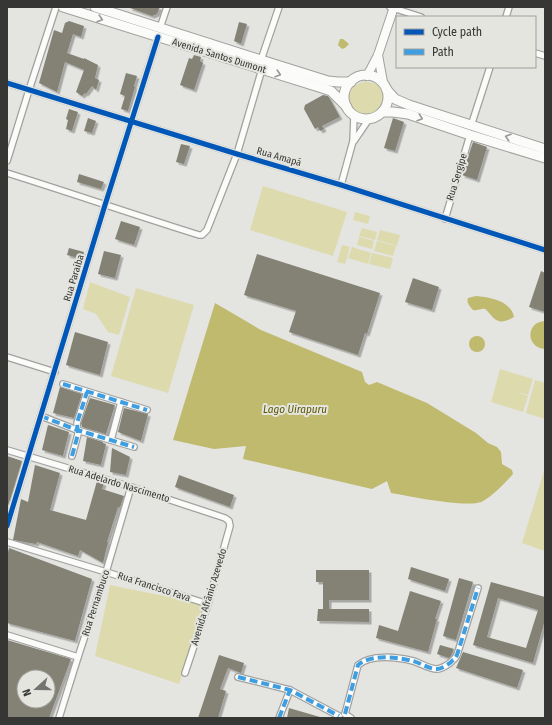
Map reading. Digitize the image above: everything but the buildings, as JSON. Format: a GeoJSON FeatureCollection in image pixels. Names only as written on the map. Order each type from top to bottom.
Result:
{"type":"FeatureCollection","features":[{"type":"Feature","properties":{"kind":"main road","name":"Avenida Santos Dumont"},"geometry":{"type":"LineString","coordinates":[[63,7],[159,32],[261,65],[331,91],[354,116]]}},
{"type":"Feature","properties":{"kind":"main road","name":"Avenida Santos Dumont"},"geometry":{"type":"LineString","coordinates":[[95,7],[159,32]]}},
{"type":"Feature","properties":{"kind":"main road","name":"Avenida Santos Dumont"},"geometry":{"type":"LineString","coordinates":[[261,65],[328,81],[351,82],[356,78],[366,76]]}},
{"type":"Feature","properties":{"kind":"main road"},"geometry":{"type":"LineString","coordinates":[[366,76],[374,77],[385,86],[396,99],[409,106],[545,149]]}},
{"type":"Feature","properties":{"kind":"main road"},"geometry":{"type":"LineString","coordinates":[[347,107],[345,93],[351,82]]}},
{"type":"Feature","properties":{"kind":"main road"},"geometry":{"type":"LineString","coordinates":[[354,116],[369,119],[376,117],[382,112],[385,108],[388,96],[385,86]]}},
{"type":"Feature","properties":{"kind":"main road"},"geometry":{"type":"LineString","coordinates":[[382,112],[408,114],[545,158]]}},
{"type":"Feature","properties":{"kind":"street"},"geometry":{"type":"LineString","coordinates":[[7,161],[56,7]]}},
{"type":"Feature","properties":{"kind":"street","name":"Rua Paraíba"},"geometry":{"type":"LineString","coordinates":[[7,526],[166,7]]}},
{"type":"Feature","properties":{"kind":"street"},"geometry":{"type":"LineString","coordinates":[[7,174],[202,235],[207,230],[237,154],[261,65],[279,7]]}},
{"type":"Feature","properties":{"kind":"street"},"geometry":{"type":"LineString","coordinates":[[366,76],[378,55],[392,7],[418,16]]}},
{"type":"Feature","properties":{"kind":"street"},"geometry":{"type":"LineString","coordinates":[[378,55],[385,86]]}},
{"type":"Feature","properties":{"kind":"street"},"geometry":{"type":"LineString","coordinates":[[471,126],[490,68]]}},
{"type":"Feature","properties":{"kind":"street","name":"Rua Amapá"},"geometry":{"type":"LineString","coordinates":[[7,83],[342,185],[545,250]]}},
{"type":"Feature","properties":{"kind":"street"},"geometry":{"type":"LineString","coordinates":[[342,185],[354,142],[354,116]]}},
{"type":"Feature","properties":{"kind":"street"},"geometry":{"type":"LineString","coordinates":[[354,142],[369,119]]}},
{"type":"Feature","properties":{"kind":"street","name":"Rua Sergipe"},"geometry":{"type":"LineString","coordinates":[[445,219],[470,135]]}},
{"type":"Feature","properties":{"kind":"street"},"geometry":{"type":"LineString","coordinates":[[7,357],[55,372]]}},
{"type":"Feature","properties":{"kind":"street"},"geometry":{"type":"LineString","coordinates":[[63,384],[146,410]]}},
{"type":"Feature","properties":{"kind":"street"},"geometry":{"type":"LineString","coordinates":[[72,456],[77,440],[79,417],[87,392]]}},
{"type":"Feature","properties":{"kind":"street"},"geometry":{"type":"LineString","coordinates":[[111,440],[121,402]]}},
{"type":"Feature","properties":{"kind":"street"},"geometry":{"type":"LineString","coordinates":[[41,416],[77,430],[134,447]]}},
{"type":"Feature","properties":{"kind":"street","name":"Rua Adelardo Nascimento"},"geometry":{"type":"LineString","coordinates":[[7,450],[131,487],[225,518],[229,521]]}},
{"type":"Feature","properties":{"kind":"street","name":"Rua Pernambuco"},"geometry":{"type":"LineString","coordinates":[[59,718],[106,572],[131,487]]}},
{"type":"Feature","properties":{"kind":"street","name":"Avenida Afrânio Azevedo"},"geometry":{"type":"LineString","coordinates":[[185,673],[208,604],[230,526],[229,521]]}},
{"type":"Feature","properties":{"kind":"street","name":"Rua Francisco Fava"},"geometry":{"type":"LineString","coordinates":[[7,542],[208,604]]}},
{"type":"Feature","properties":{"kind":"street"},"geometry":{"type":"LineString","coordinates":[[340,716],[358,665],[370,658],[399,658],[439,669],[453,660],[457,655],[478,588]]}},
{"type":"Feature","properties":{"kind":"street"},"geometry":{"type":"LineString","coordinates":[[7,635],[78,657]]}},
{"type":"Feature","properties":{"kind":"street"},"geometry":{"type":"LineString","coordinates":[[238,677],[290,690],[340,716],[351,718]]}},
{"type":"Feature","properties":{"kind":"street"},"geometry":{"type":"LineString","coordinates":[[279,718],[290,690]]}},
{"type":"Feature","properties":{"kind":"shaded area"},"geometry":{"type":"Polygon","coordinates":[[[366,81],[379,85],[384,94],[384,105],[379,111],[367,117],[354,113],[348,99],[349,92],[354,86],[366,81]]]}},
{"type":"Feature","properties":{"kind":"shaded area"},"geometry":{"type":"Polygon","coordinates":[[[263,186],[347,212],[333,256],[250,230],[263,186]]]}},
{"type":"Feature","properties":{"kind":"shaded area"},"geometry":{"type":"Polygon","coordinates":[[[355,212],[370,216],[368,224],[353,220],[355,212]]]}},
{"type":"Feature","properties":{"kind":"shaded area"},"geometry":{"type":"Polygon","coordinates":[[[362,228],[377,232],[375,240],[359,236],[362,228]]]}},
{"type":"Feature","properties":{"kind":"shaded area"},"geometry":{"type":"Polygon","coordinates":[[[380,230],[400,235],[397,246],[377,240],[380,230]]]}},
{"type":"Feature","properties":{"kind":"shaded area"},"geometry":{"type":"Polygon","coordinates":[[[359,237],[374,241],[372,249],[357,245],[359,237]]]}},
{"type":"Feature","properties":{"kind":"shaded area"},"geometry":{"type":"Polygon","coordinates":[[[377,241],[396,246],[393,256],[374,251],[377,241]]]}},
{"type":"Feature","properties":{"kind":"shaded area"},"geometry":{"type":"Polygon","coordinates":[[[342,245],[350,247],[345,264],[337,262],[342,245]]]}},
{"type":"Feature","properties":{"kind":"shaded area"},"geometry":{"type":"Polygon","coordinates":[[[352,247],[371,253],[368,264],[348,258],[352,247]]]}},
{"type":"Feature","properties":{"kind":"shaded area"},"geometry":{"type":"Polygon","coordinates":[[[372,253],[393,258],[390,269],[369,264],[372,253]]]}},
{"type":"Feature","properties":{"kind":"shaded area"},"geometry":{"type":"Polygon","coordinates":[[[90,282],[130,297],[119,335],[108,332],[96,314],[83,309],[90,282]]]}},
{"type":"Feature","properties":{"kind":"shaded area"},"geometry":{"type":"Polygon","coordinates":[[[136,288],[194,305],[168,393],[111,376],[136,288]]]}},
{"type":"Feature","properties":{"kind":"shaded area"},"geometry":{"type":"Polygon","coordinates":[[[500,369],[533,379],[528,395],[515,392],[528,396],[523,412],[491,402],[500,369]]]}},
{"type":"Feature","properties":{"kind":"shaded area"},"geometry":{"type":"Polygon","coordinates":[[[535,380],[545,383],[545,419],[526,413],[535,380]]]}},
{"type":"Feature","properties":{"kind":"shaded area"},"geometry":{"type":"Polygon","coordinates":[[[545,468],[545,551],[522,543],[545,468]]]}},
{"type":"Feature","properties":{"kind":"shaded area"},"geometry":{"type":"Polygon","coordinates":[[[110,585],[204,604],[179,684],[95,656],[110,585]]]}},
{"type":"Feature","properties":{"kind":"water"},"geometry":{"type":"Polygon","coordinates":[[[340,39],[343,39],[349,44],[345,48],[342,49],[338,45],[340,39]]]}},
{"type":"Feature","properties":{"kind":"water"},"geometry":{"type":"Polygon","coordinates":[[[476,296],[487,297],[499,301],[509,307],[514,317],[501,322],[496,320],[485,309],[473,310],[469,304],[468,298],[476,296]]]}},
{"type":"Feature","properties":{"kind":"water","name":"Lago Uirapuru"},"geometry":{"type":"Polygon","coordinates":[[[215,303],[261,330],[362,372],[365,382],[369,385],[377,382],[427,403],[476,433],[488,443],[497,447],[501,452],[502,464],[512,470],[513,474],[503,485],[483,501],[466,504],[453,503],[391,493],[387,481],[372,489],[243,459],[246,446],[214,449],[173,440],[215,303]]]}},
{"type":"Feature","properties":{"kind":"water"},"geometry":{"type":"Polygon","coordinates":[[[545,321],[545,349],[539,348],[534,344],[530,335],[531,330],[538,322],[545,321]]]}},
{"type":"Feature","properties":{"kind":"water"},"geometry":{"type":"Polygon","coordinates":[[[474,336],[480,336],[485,341],[483,350],[480,352],[474,352],[469,347],[469,341],[474,336]]]}},
{"type":"Feature","properties":{"kind":"marked path"},"geometry":{"type":"LineString","coordinates":[[63,384],[147,410]]}},
{"type":"Feature","properties":{"kind":"marked path"},"geometry":{"type":"LineString","coordinates":[[72,456],[78,434],[77,423],[87,392]]}},
{"type":"Feature","properties":{"kind":"marked path"},"geometry":{"type":"LineString","coordinates":[[41,416],[77,430],[134,447]]}},
{"type":"Feature","properties":{"kind":"marked path"},"geometry":{"type":"LineString","coordinates":[[345,714],[358,665],[363,662],[370,659],[384,657],[399,658],[437,669],[450,663],[457,655],[478,588]]}},
{"type":"Feature","properties":{"kind":"marked path"},"geometry":{"type":"LineString","coordinates":[[238,677],[290,690],[339,716]]}},
{"type":"Feature","properties":{"kind":"marked path"},"geometry":{"type":"LineString","coordinates":[[279,718],[290,690]]}},
{"type":"Feature","properties":{"kind":"cycle path"},"geometry":{"type":"LineString","coordinates":[[7,526],[158,37]]}},
{"type":"Feature","properties":{"kind":"cycle path"},"geometry":{"type":"LineString","coordinates":[[7,83],[341,185],[545,250]]}}]}
